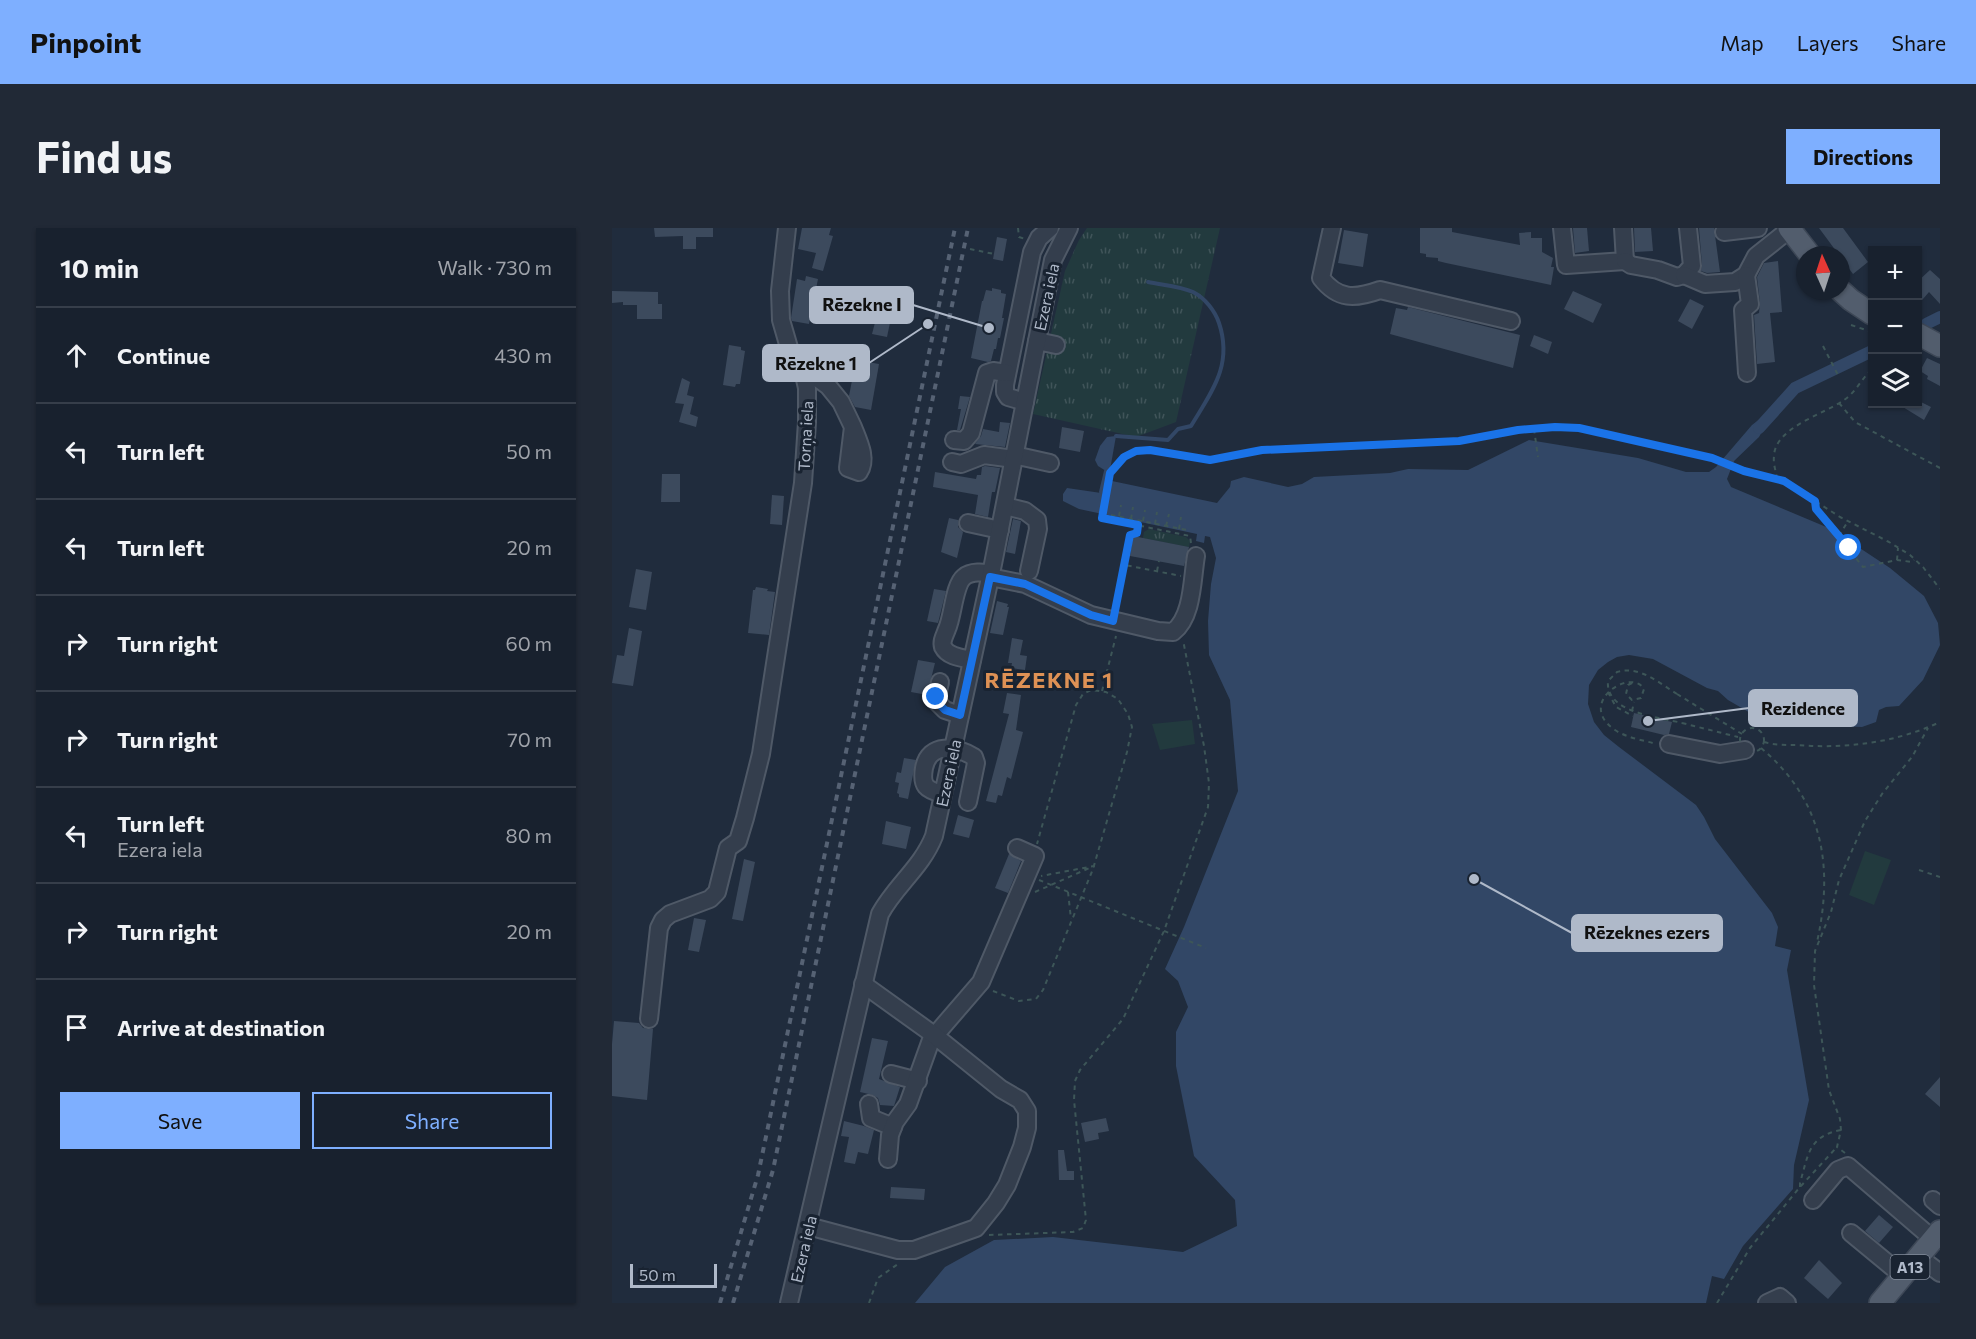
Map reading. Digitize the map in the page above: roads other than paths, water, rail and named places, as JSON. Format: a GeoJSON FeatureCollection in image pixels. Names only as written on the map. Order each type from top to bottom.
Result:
{"type":"FeatureCollection","features":[{"type":"Feature","properties":{"kind":"main road"},"geometry":{"type":"LineString","coordinates":[[1790,228],[1803,246]]}},
{"type":"Feature","properties":{"kind":"main road"},"geometry":{"type":"LineString","coordinates":[[1850,299],[1868,311]]}},
{"type":"Feature","properties":{"kind":"main road"},"geometry":{"type":"LineString","coordinates":[[1922,337],[1940,346]]}},
{"type":"Feature","properties":{"kind":"main road","name":"A13"},"geometry":{"type":"LineString","coordinates":[[1880,1303],[1937,1235]]}},
{"type":"Feature","properties":{"kind":"street","name":"Torņa iela"},"geometry":{"type":"LineString","coordinates":[[649,1019],[659,928],[670,914],[710,899],[717,892],[728,848],[738,841],[745,818],[761,754],[772,693],[776,648],[803,483],[807,422],[807,388],[804,375],[792,358],[781,320],[780,291],[787,228]]}},
{"type":"Feature","properties":{"kind":"street"},"geometry":{"type":"LineString","coordinates":[[1025,402],[1008,397],[1005,392],[1007,373],[1032,252],[1039,238],[1050,228]]}},
{"type":"Feature","properties":{"kind":"street","name":"Ezera iela"},"geometry":{"type":"LineString","coordinates":[[789,1303],[880,914],[888,899],[923,859],[934,836],[991,575],[1053,260],[1069,228]]}},
{"type":"Feature","properties":{"kind":"street"},"geometry":{"type":"LineString","coordinates":[[1332,228],[1321,278],[1339,295],[1362,296],[1380,290],[1511,321]]}},
{"type":"Feature","properties":{"kind":"street"},"geometry":{"type":"LineString","coordinates":[[1562,228],[1566,265],[1625,261],[1631,265],[1658,270],[1677,277],[1688,271]]}},
{"type":"Feature","properties":{"kind":"street"},"geometry":{"type":"LineString","coordinates":[[1623,228],[1625,261]]}},
{"type":"Feature","properties":{"kind":"street"},"geometry":{"type":"LineString","coordinates":[[1688,228],[1688,271]]}},
{"type":"Feature","properties":{"kind":"street"},"geometry":{"type":"LineString","coordinates":[[1724,232],[1758,228]]}},
{"type":"Feature","properties":{"kind":"street"},"geometry":{"type":"LineString","coordinates":[[1688,271],[1705,284],[1735,282],[1746,275],[1756,256],[1790,228]]}},
{"type":"Feature","properties":{"kind":"street"},"geometry":{"type":"LineString","coordinates":[[1746,275],[1750,304],[1743,310],[1747,373]]}},
{"type":"Feature","properties":{"kind":"street"},"geometry":{"type":"LineString","coordinates":[[1037,340],[1056,345]]}},
{"type":"Feature","properties":{"kind":"street"},"geometry":{"type":"LineString","coordinates":[[954,440],[964,441],[970,433],[987,374],[993,371],[1007,373]]}},
{"type":"Feature","properties":{"kind":"street"},"geometry":{"type":"LineString","coordinates":[[804,375],[817,378],[828,386],[841,402],[853,427]]}},
{"type":"Feature","properties":{"kind":"street"},"geometry":{"type":"LineString","coordinates":[[951,462],[961,464],[984,455],[995,455],[1050,463]]}},
{"type":"Feature","properties":{"kind":"street"},"geometry":{"type":"LineString","coordinates":[[1005,506],[1025,511],[1038,520],[1029,571]]}},
{"type":"Feature","properties":{"kind":"street"},"geometry":{"type":"LineString","coordinates":[[968,523],[1000,530]]}},
{"type":"Feature","properties":{"kind":"street"},"geometry":{"type":"LineString","coordinates":[[972,660],[953,655],[943,647],[942,641],[951,622],[959,583],[963,577],[978,573],[991,575],[1025,584],[1091,615],[1158,631],[1173,632],[1180,626],[1187,607],[1196,556]]}},
{"type":"Feature","properties":{"kind":"street"},"geometry":{"type":"LineString","coordinates":[[940,682],[936,701],[945,710],[960,715]]}},
{"type":"Feature","properties":{"kind":"street"},"geometry":{"type":"LineString","coordinates":[[1669,744],[1720,754],[1743,743]]}},
{"type":"Feature","properties":{"kind":"street"},"geometry":{"type":"LineString","coordinates":[[943,794],[932,791],[924,784],[922,779],[927,757],[940,749],[970,754],[976,763],[968,802]]}},
{"type":"Feature","properties":{"kind":"street"},"geometry":{"type":"LineString","coordinates":[[888,1159],[890,1135],[908,1104],[934,1035],[981,982],[1035,856],[1017,848]]}},
{"type":"Feature","properties":{"kind":"street"},"geometry":{"type":"LineString","coordinates":[[808,1226],[898,1250],[914,1250],[976,1228],[1007,1185],[1027,1128],[1027,1111],[1020,1100],[1001,1089],[934,1035],[863,984]]}},
{"type":"Feature","properties":{"kind":"street"},"geometry":{"type":"LineString","coordinates":[[891,1074],[918,1081]]}},
{"type":"Feature","properties":{"kind":"street"},"geometry":{"type":"LineString","coordinates":[[869,1104],[871,1118],[893,1127]]}},
{"type":"Feature","properties":{"kind":"street"},"geometry":{"type":"LineString","coordinates":[[1813,1200],[1838,1170],[1848,1166],[1937,1235]]}},
{"type":"Feature","properties":{"kind":"street"},"geometry":{"type":"LineString","coordinates":[[1851,1233],[1903,1276]]}},
{"type":"Feature","properties":{"kind":"street"},"geometry":{"type":"LineString","coordinates":[[1918,1257],[1940,1273]]}},
{"type":"Feature","properties":{"kind":"street"},"geometry":{"type":"LineString","coordinates":[[1767,1303],[1780,1297],[1787,1303]]}},
{"type":"Feature","properties":{"kind":"water"},"geometry":{"type":"Polygon","coordinates":[[[1765,415],[1770,418],[1759,437],[1734,461],[1727,479],[1731,487],[1831,529],[1890,568],[1924,596],[1938,623],[1940,645],[1923,680],[1899,706],[1879,710],[1876,722],[1862,727],[1805,725],[1752,714],[1728,700],[1718,691],[1707,688],[1653,659],[1629,655],[1617,657],[1608,662],[1598,670],[1589,685],[1588,704],[1594,722],[1604,735],[1696,805],[1715,839],[1772,913],[1778,927],[1775,946],[1791,950],[1787,970],[1809,1100],[1794,1165],[1793,1189],[1743,1246],[1724,1279],[1712,1276],[1706,1303],[915,1303],[945,1267],[994,1240],[1053,1237],[1183,1252],[1237,1226],[1235,1200],[1194,1156],[1176,1066],[1176,1032],[1188,1007],[1178,981],[1165,969],[1238,791],[1230,700],[1209,655],[1208,621],[1216,558],[1210,537],[1205,536],[1204,543],[1196,541],[1197,534],[1079,509],[1063,501],[1063,494],[1067,488],[1108,494],[1112,481],[1217,503],[1230,487],[1231,481],[1244,477],[1288,487],[1302,484],[1314,477],[1390,473],[1408,469],[1468,470],[1529,440],[1638,458],[1686,472],[1709,472],[1752,425],[1765,415]]]}},
{"type":"Feature","properties":{"kind":"water"},"geometry":{"type":"Polygon","coordinates":[[[1116,436],[1110,470],[1106,471],[1098,466],[1095,460],[1100,446],[1107,437],[1116,436]]]}},
{"type":"Feature","properties":{"kind":"waterway"},"geometry":{"type":"LineString","coordinates":[[1116,436],[1168,440],[1178,429],[1191,426],[1213,389],[1222,365],[1223,338],[1217,318],[1209,305],[1188,290],[1148,282]]}},
{"type":"Feature","properties":{"kind":"waterway"},"geometry":{"type":"LineString","coordinates":[[1926,324],[1940,317]]}},
{"type":"Feature","properties":{"kind":"waterway"},"geometry":{"type":"LineString","coordinates":[[1759,428],[1795,388],[1868,353]]}},
{"type":"Feature","properties":{"kind":"waterway"},"geometry":{"type":"LineString","coordinates":[[1101,492],[1106,471]]}},
{"type":"Feature","properties":{"kind":"railway"},"geometry":{"type":"LineString","coordinates":[[720,1303],[758,1175],[955,228]]}},
{"type":"Feature","properties":{"kind":"railway"},"geometry":{"type":"LineString","coordinates":[[733,1303],[773,1170],[968,228]]}},
{"type":"Feature","properties":{"kind":"place","name":"Rēzekne 1"},"geometry":{"type":"Point","coordinates":[928,324]}},
{"type":"Feature","properties":{"kind":"place","name":"Rēzekne I"},"geometry":{"type":"Point","coordinates":[989,328]}},
{"type":"Feature","properties":{"kind":"place","name":"Rezidence"},"geometry":{"type":"Point","coordinates":[1648,721]}},
{"type":"Feature","properties":{"kind":"place","name":"Rēzeknes ezers"},"geometry":{"type":"Point","coordinates":[1474,879]}},
{"type":"Feature","properties":{"kind":"district","name":"RĒZEKNE 1"},"geometry":{"type":"Point","coordinates":[1049,679]}}]}
